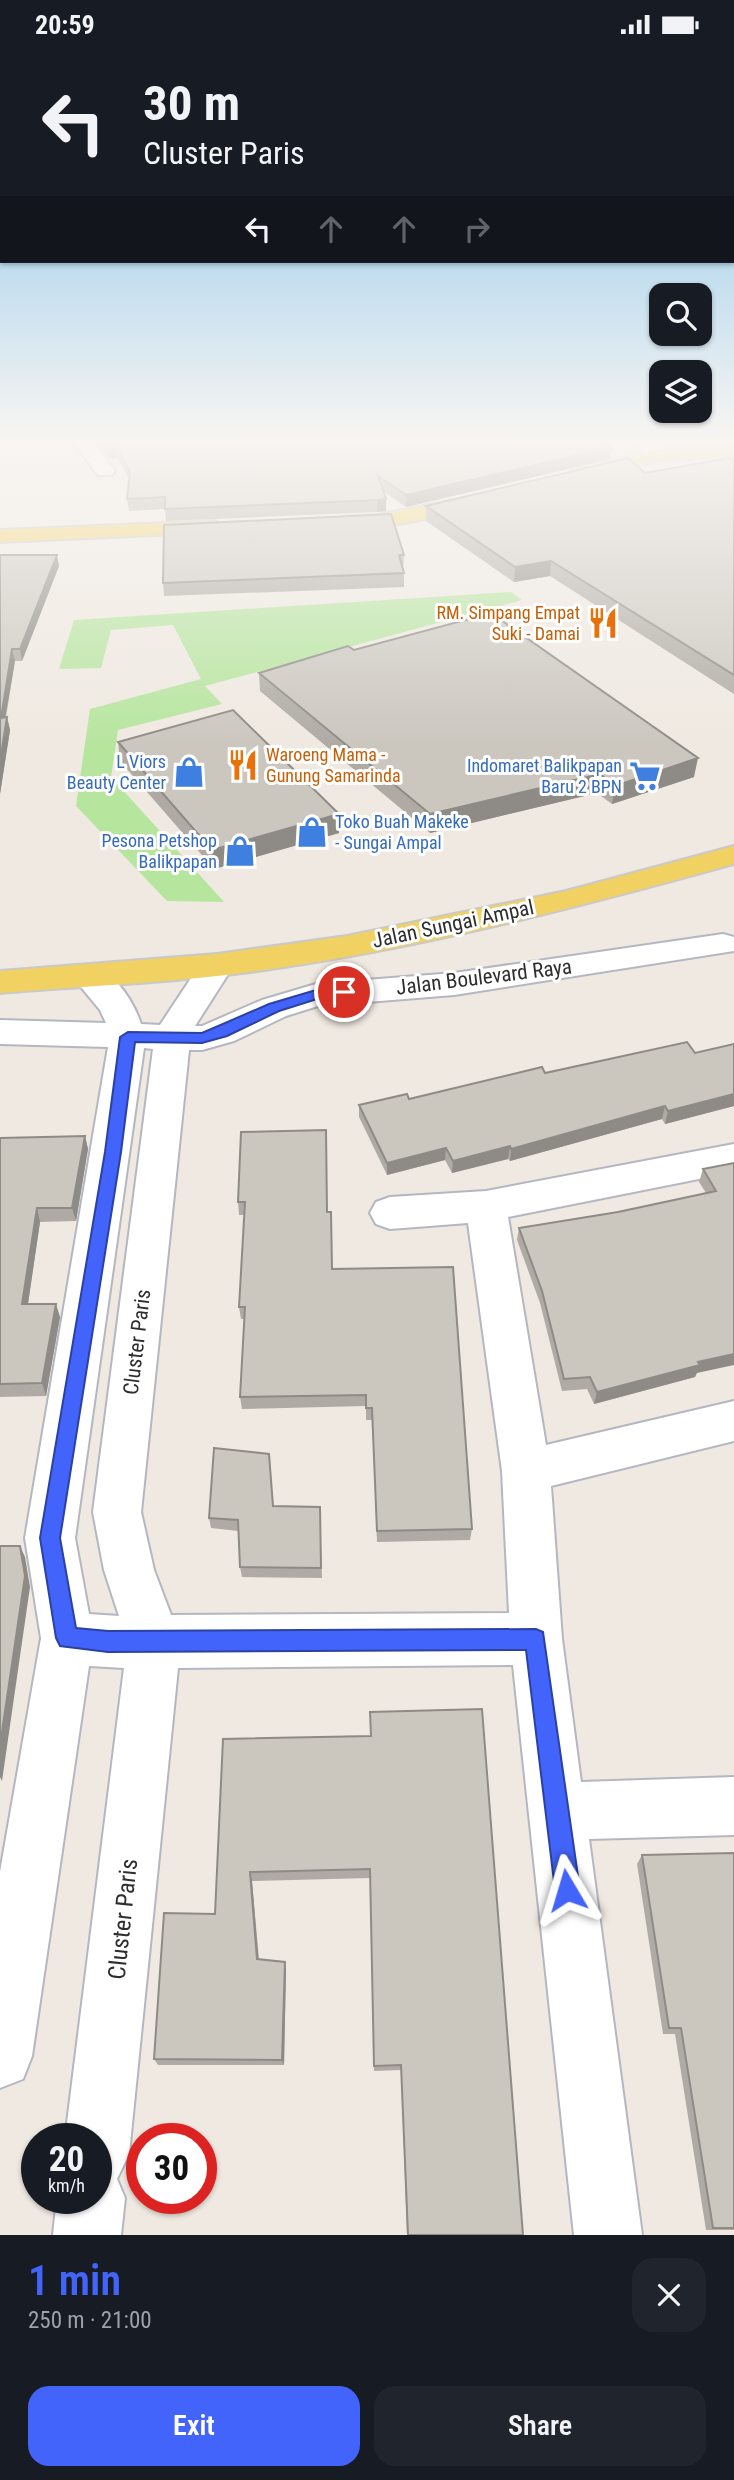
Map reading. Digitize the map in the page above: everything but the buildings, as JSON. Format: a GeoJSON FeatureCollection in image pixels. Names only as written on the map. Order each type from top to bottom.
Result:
{"type":"FeatureCollection","features":[{"type":"Feature","properties":{"kind":"main road","name":"Jalan Sungai Ampal"},"geometry":{"type":"LineString","coordinates":[[0,982],[217,965],[346,946],[569,900],[734,855]]}},
{"type":"Feature","properties":{"kind":"street","name":"Jalan Boulevard Raya"},"geometry":{"type":"LineString","coordinates":[[0,1032],[68,1032],[127,1047],[172,1038],[202,1038],[221,1033],[274,1008],[316,995],[454,984],[723,944]]}},
{"type":"Feature","properties":{"kind":"street"},"geometry":{"type":"LineString","coordinates":[[172,1038],[186,1010],[217,965]]}},
{"type":"Feature","properties":{"kind":"street"},"geometry":{"type":"LineString","coordinates":[[0,2056],[67,1638],[50,1538],[113,1152],[127,1047],[117,1004],[89,975]]}},
{"type":"Feature","properties":{"kind":"street","name":"Cluster Paris"},"geometry":{"type":"LineString","coordinates":[[100,2123],[154,1642],[129,1570],[117,1512],[172,1038]]}},
{"type":"Feature","properties":{"kind":"street"},"geometry":{"type":"LineString","coordinates":[[113,1152],[160,1148]]}},
{"type":"Feature","properties":{"kind":"street"},"geometry":{"type":"LineString","coordinates":[[390,1213],[486,1206],[734,1158]]}},
{"type":"Feature","properties":{"kind":"street"},"geometry":{"type":"LineString","coordinates":[[486,1206],[526,1471],[536,1639],[608,2235]]}},
{"type":"Feature","properties":{"kind":"street"},"geometry":{"type":"LineString","coordinates":[[526,1471],[734,1422]]}},
{"type":"Feature","properties":{"kind":"street"},"geometry":{"type":"LineString","coordinates":[[67,1638],[154,1642],[536,1639]]}},
{"type":"Feature","properties":{"kind":"street"},"geometry":{"type":"LineString","coordinates":[[558,1811],[734,1806]]}},
{"type":"Feature","properties":{"kind":"street"},"geometry":{"type":"LineString","coordinates":[[87,2235],[89,2214]]}},
{"type":"Feature","properties":{"kind":"green space"},"geometry":{"type":"Polygon","coordinates":[[[511,592],[522,600],[205,686],[222,704],[118,730],[111,777],[224,902],[167,901],[76,806],[90,709],[201,679],[173,625],[111,630],[101,668],[59,669],[74,620],[511,592]]]}},
{"type":"Feature","properties":{"kind":"place","name":"RM. Simpang Empat Suki - Damai"},"geometry":{"type":"Point","coordinates":[603,623]}},
{"type":"Feature","properties":{"kind":"place","name":"Waroeng Mama - Gunung Samarinda"},"geometry":{"type":"Point","coordinates":[243,765]}},
{"type":"Feature","properties":{"kind":"place","name":"L Viors Beauty Center"},"geometry":{"type":"Point","coordinates":[189,772]}},
{"type":"Feature","properties":{"kind":"place","name":"Indomaret Balikpapan Baru 2 BPN"},"geometry":{"type":"Point","coordinates":[645,776]}},
{"type":"Feature","properties":{"kind":"place","name":"Toko Buah Makeke - Sungai Ampal"},"geometry":{"type":"Point","coordinates":[312,832]}},
{"type":"Feature","properties":{"kind":"place","name":"Pesona Petshop Balikpapan"},"geometry":{"type":"Point","coordinates":[240,851]}},
{"type":"Feature","properties":{"kind":"route"},"geometry":{"type":"LineString","coordinates":[[344,992],[316,995],[274,1008],[221,1033],[202,1038],[128,1037],[113,1152],[50,1538],[67,1638],[108,1642],[536,1639],[567,1890]]}}]}
